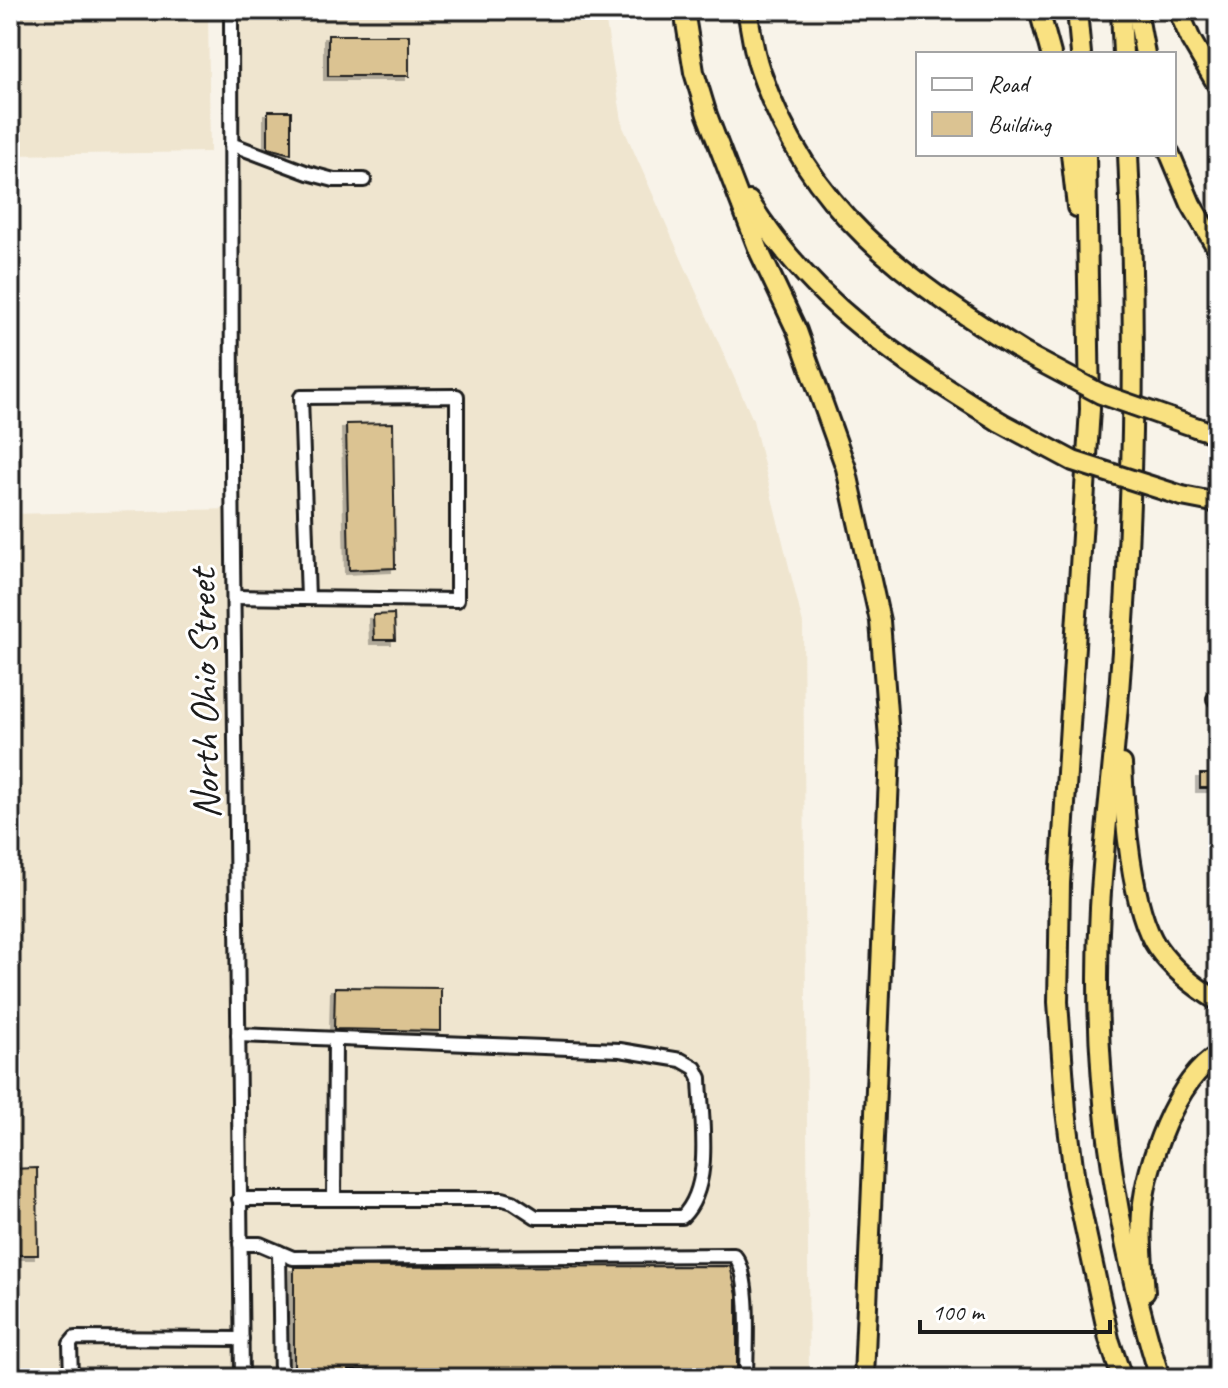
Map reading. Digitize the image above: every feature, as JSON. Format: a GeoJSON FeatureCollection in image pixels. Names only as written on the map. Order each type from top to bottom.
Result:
{"type":"FeatureCollection","features":[{"type":"Feature","properties":{"kind":"highway"},"geometry":{"type":"LineString","coordinates":[[684,10],[694,72],[707,115],[760,253],[797,331],[846,468],[880,621],[890,752],[864,1378]]}},
{"type":"Feature","properties":{"kind":"highway"},"geometry":{"type":"LineString","coordinates":[[747,10],[759,68],[788,135],[820,186],[856,230],[911,278],[1024,353],[1101,394],[1218,434]]}},
{"type":"Feature","properties":{"kind":"highway"},"geometry":{"type":"LineString","coordinates":[[1039,10],[1050,52]]}},
{"type":"Feature","properties":{"kind":"highway"},"geometry":{"type":"LineString","coordinates":[[1077,10],[1081,52]]}},
{"type":"Feature","properties":{"kind":"highway"},"geometry":{"type":"LineString","coordinates":[[1121,10],[1123,52]]}},
{"type":"Feature","properties":{"kind":"highway"},"geometry":{"type":"LineString","coordinates":[[1137,10],[1145,52]]}},
{"type":"Feature","properties":{"kind":"highway"},"geometry":{"type":"LineString","coordinates":[[1178,10],[1191,40],[1218,86]]}},
{"type":"Feature","properties":{"kind":"highway"},"geometry":{"type":"LineString","coordinates":[[1071,156],[1090,320]]}},
{"type":"Feature","properties":{"kind":"highway"},"geometry":{"type":"LineString","coordinates":[[1086,156],[1090,409],[1060,883],[1058,1002],[1075,1182],[1109,1339],[1122,1378]]}},
{"type":"Feature","properties":{"kind":"highway"},"geometry":{"type":"LineString","coordinates":[[1128,156],[1131,379],[1127,549],[1119,692],[1100,908],[1098,990],[1110,1164],[1123,1241],[1160,1378]]}},
{"type":"Feature","properties":{"kind":"highway"},"geometry":{"type":"LineString","coordinates":[[1171,156],[1191,204],[1218,250]]}},
{"type":"Feature","properties":{"kind":"highway"},"geometry":{"type":"LineString","coordinates":[[728,168],[767,230],[805,277],[865,332],[921,373],[1000,422],[1073,461],[1182,496],[1218,503]]}},
{"type":"Feature","properties":{"kind":"highway"},"geometry":{"type":"LineString","coordinates":[[1119,692],[1125,801],[1135,884],[1147,925],[1156,947],[1174,967],[1194,986],[1218,1001]]}},
{"type":"Feature","properties":{"kind":"highway"},"geometry":{"type":"LineString","coordinates":[[1149,1343],[1142,1258],[1142,1212],[1149,1171],[1166,1121],[1187,1087],[1218,1055]]}},
{"type":"Feature","properties":{"kind":"street","name":"North Ohio Street"},"geometry":{"type":"LineString","coordinates":[[231,10],[242,1378]]}},
{"type":"Feature","properties":{"kind":"street"},"geometry":{"type":"LineString","coordinates":[[231,144],[308,173],[334,180],[364,180]]}},
{"type":"Feature","properties":{"kind":"street"},"geometry":{"type":"LineString","coordinates":[[234,597],[308,598],[457,600],[457,396],[301,397],[308,598]]}},
{"type":"Feature","properties":{"kind":"street"},"geometry":{"type":"LineString","coordinates":[[238,1035],[593,1047],[681,1060],[695,1068],[700,1078],[702,1169],[697,1197],[682,1217],[536,1217],[503,1199],[239,1199]]}},
{"type":"Feature","properties":{"kind":"street"},"geometry":{"type":"LineString","coordinates":[[334,1199],[335,1039]]}},
{"type":"Feature","properties":{"kind":"street"},"geometry":{"type":"LineString","coordinates":[[240,1244],[260,1244],[293,1258],[734,1255],[741,1262],[745,1280],[746,1378]]}},
{"type":"Feature","properties":{"kind":"street"},"geometry":{"type":"LineString","coordinates":[[279,1252],[281,1378]]}},
{"type":"Feature","properties":{"kind":"street"},"geometry":{"type":"LineString","coordinates":[[71,1378],[70,1344],[75,1338],[242,1339]]}},
{"type":"Feature","properties":{"kind":"shaded area"},"geometry":{"type":"Polygon","coordinates":[[[10,10],[208,10],[210,152],[10,155],[10,10]]]}},
{"type":"Feature","properties":{"kind":"shaded area"},"geometry":{"type":"Polygon","coordinates":[[[230,10],[604,10],[623,127],[753,420],[803,624],[809,1378],[10,1378],[10,514],[233,509],[230,10]]]}},
{"type":"Feature","properties":{"kind":"building"},"geometry":{"type":"Polygon","coordinates":[[[328,35],[409,35],[409,76],[328,76],[328,35]]]}},
{"type":"Feature","properties":{"kind":"building"},"geometry":{"type":"Polygon","coordinates":[[[268,111],[291,111],[291,154],[268,148],[268,111]]]}},
{"type":"Feature","properties":{"kind":"building"},"geometry":{"type":"Polygon","coordinates":[[[393,423],[395,568],[349,570],[346,424],[393,423]]]}},
{"type":"Feature","properties":{"kind":"building"},"geometry":{"type":"Polygon","coordinates":[[[394,614],[395,640],[374,640],[373,615],[394,614]]]}},
{"type":"Feature","properties":{"kind":"building"},"geometry":{"type":"Polygon","coordinates":[[[1200,774],[1218,774],[1218,788],[1200,788],[1200,774]]]}},
{"type":"Feature","properties":{"kind":"building"},"geometry":{"type":"Polygon","coordinates":[[[335,987],[441,988],[441,1031],[334,1029],[335,987]]]}},
{"type":"Feature","properties":{"kind":"building"},"geometry":{"type":"Polygon","coordinates":[[[37,1168],[38,1255],[10,1255],[10,1169],[37,1168]]]}},
{"type":"Feature","properties":{"kind":"building"},"geometry":{"type":"Polygon","coordinates":[[[730,1266],[737,1295],[737,1378],[401,1378],[401,1370],[348,1370],[348,1378],[294,1378],[294,1267],[730,1266]]]}}]}
